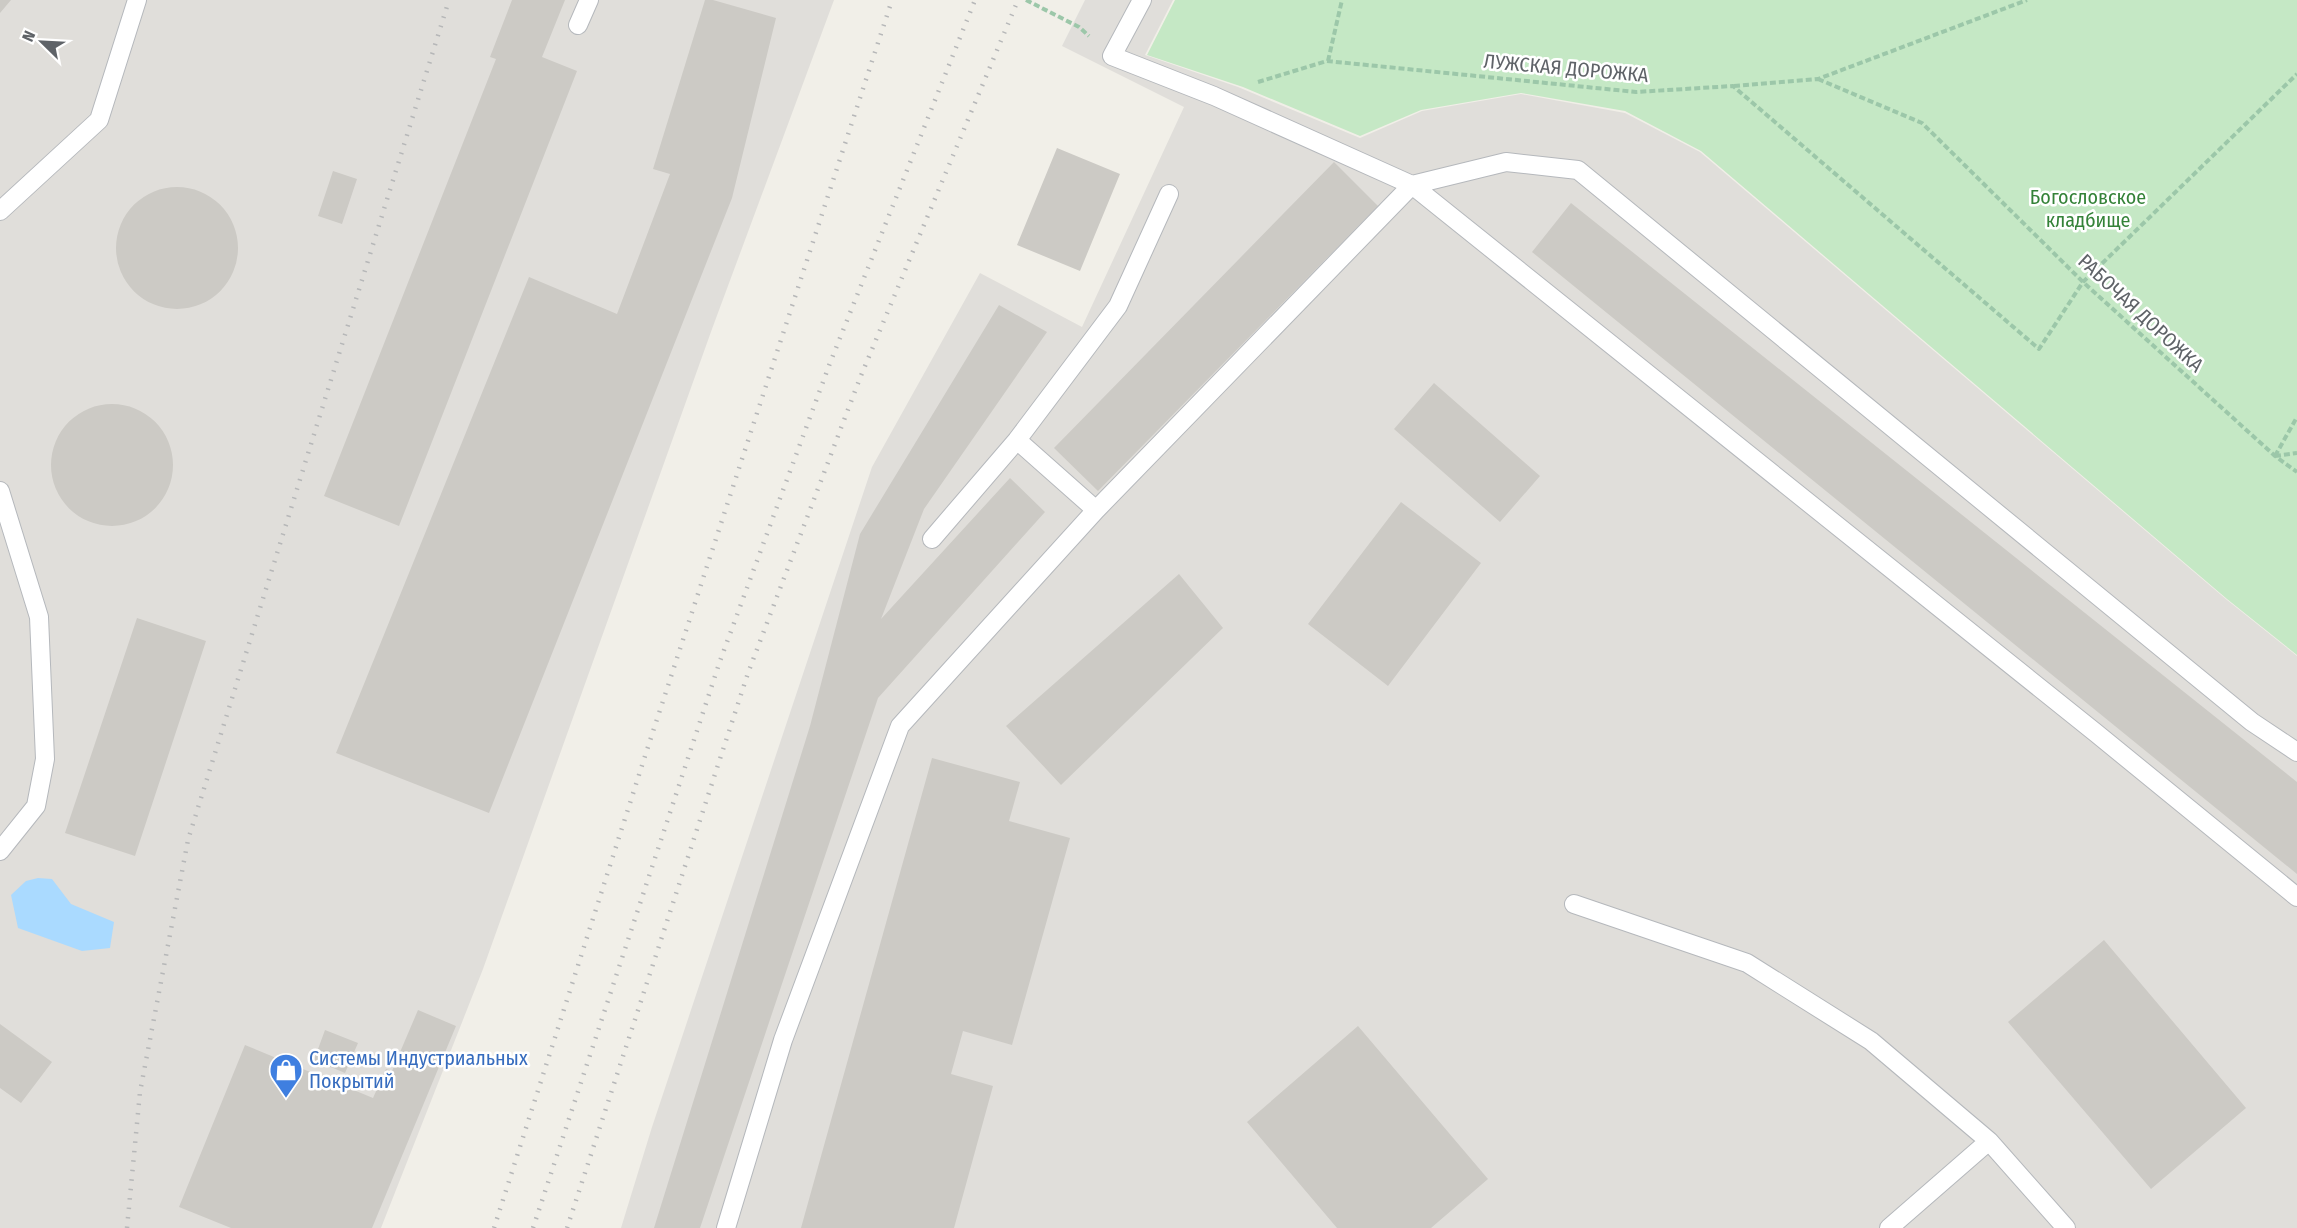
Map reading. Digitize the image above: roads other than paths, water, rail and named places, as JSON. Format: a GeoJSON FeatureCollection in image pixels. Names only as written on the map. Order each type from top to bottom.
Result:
{"type":"FeatureCollection","features":[{"type":"Feature","properties":{"kind":"lane"},"geometry":{"type":"LineString","coordinates":[[0,211],[99,120],[137,0]]}},
{"type":"Feature","properties":{"kind":"lane"},"geometry":{"type":"LineString","coordinates":[[578,25],[589,0]]}},
{"type":"Feature","properties":{"kind":"lane"},"geometry":{"type":"LineString","coordinates":[[1142,0],[1112,56],[1214,96],[1412,185],[2297,897]]}},
{"type":"Feature","properties":{"kind":"lane"},"geometry":{"type":"LineString","coordinates":[[726,1228],[783,1040],[900,726],[1096,510],[1412,185],[1506,162],[1578,170],[2252,722],[2297,752]]}},
{"type":"Feature","properties":{"kind":"lane"},"geometry":{"type":"LineString","coordinates":[[932,539],[1017,440],[1118,306],[1169,194]]}},
{"type":"Feature","properties":{"kind":"lane"},"geometry":{"type":"LineString","coordinates":[[1017,440],[1096,510]]}},
{"type":"Feature","properties":{"kind":"lane"},"geometry":{"type":"LineString","coordinates":[[0,491],[39,617],[45,759],[36,806],[0,851]]}},
{"type":"Feature","properties":{"kind":"lane"},"geometry":{"type":"LineString","coordinates":[[1574,904],[1747,963],[1871,1041],[1989,1141],[2066,1228]]}},
{"type":"Feature","properties":{"kind":"lane"},"geometry":{"type":"LineString","coordinates":[[1889,1228],[1989,1141]]}},
{"type":"Feature","properties":{"kind":"water"},"geometry":{"type":"Polygon","coordinates":[[[38,878],[52,879],[71,904],[114,922],[110,948],[82,951],[18,928],[11,895],[26,881],[38,878]]]}},
{"type":"Feature","properties":{"kind":"railway"},"geometry":{"type":"LineString","coordinates":[[127,1228],[140,1092],[188,840],[449,0]]}},
{"type":"Feature","properties":{"kind":"railway"},"geometry":{"type":"LineString","coordinates":[[494,1228],[646,753],[892,0]]}},
{"type":"Feature","properties":{"kind":"railway"},"geometry":{"type":"LineString","coordinates":[[533,1228],[720,661],[830,363],[975,0]]}},
{"type":"Feature","properties":{"kind":"railway"},"geometry":{"type":"LineString","coordinates":[[567,1228],[748,673],[860,378],[1018,0]]}},
{"type":"Feature","properties":{"kind":"place","name":"Системы Индустриальных Покрытий"},"geometry":{"type":"Point","coordinates":[286,1099]}},
{"type":"Feature","properties":{"kind":"park label","name":"Богословское кладбище"},"geometry":{"type":"Point","coordinates":[2088,208]}}]}
